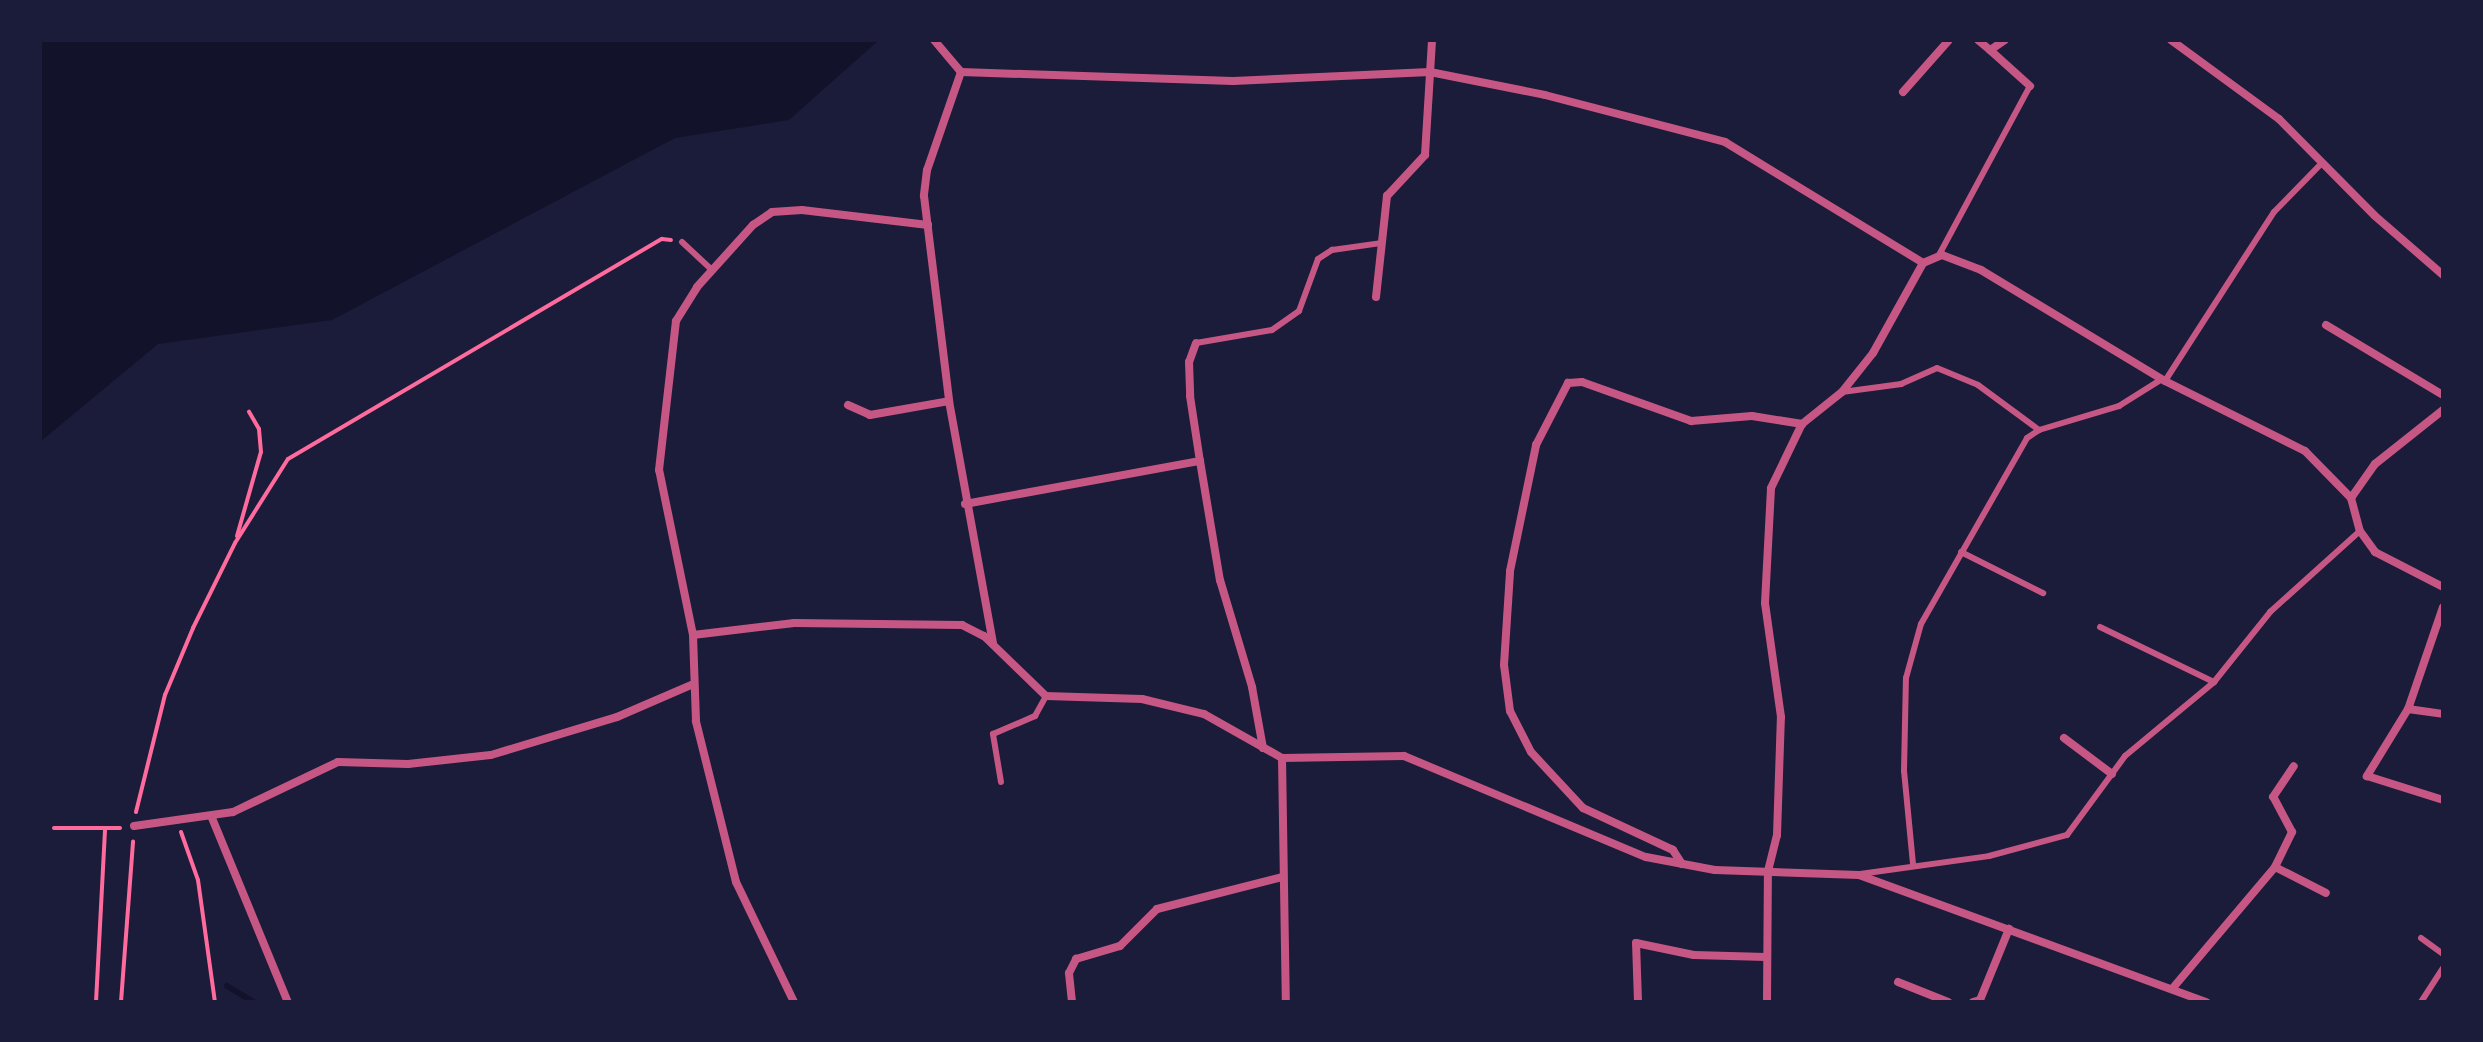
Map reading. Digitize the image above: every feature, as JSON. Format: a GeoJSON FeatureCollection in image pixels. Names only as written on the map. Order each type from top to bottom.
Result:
{"type":"FeatureCollection","features":[{"type":"Feature","properties":{"kind":"street"},"geometry":{"type":"LineString","coordinates":[[934,40],[961,72],[1233,81],[1430,72],[1545,95],[1725,142],[1923,263]]}},
{"type":"Feature","properties":{"kind":"street"},"geometry":{"type":"LineString","coordinates":[[1376,297],[1387,196],[1425,155],[1432,40]]}},
{"type":"Feature","properties":{"kind":"street"},"geometry":{"type":"LineString","coordinates":[[1903,92],[1949,40]]}},
{"type":"Feature","properties":{"kind":"street"},"geometry":{"type":"LineString","coordinates":[[1978,40],[2030,86]]}},
{"type":"Feature","properties":{"kind":"street"},"geometry":{"type":"LineString","coordinates":[[1990,50],[2005,40]]}},
{"type":"Feature","properties":{"kind":"street"},"geometry":{"type":"LineString","coordinates":[[2171,40],[2279,119],[2443,275]]}},
{"type":"Feature","properties":{"kind":"street"},"geometry":{"type":"LineString","coordinates":[[961,72],[927,170],[928,225],[965,504],[994,644]]}},
{"type":"Feature","properties":{"kind":"street"},"geometry":{"type":"LineString","coordinates":[[794,1002],[736,882],[708,781],[691,685],[693,635],[659,470],[676,321],[685,302],[712,270],[753,225],[772,212],[802,210],[928,225]]}},
{"type":"Feature","properties":{"kind":"street"},"geometry":{"type":"LineString","coordinates":[[1767,1002],[1768,871],[1777,835],[1781,717],[1765,603],[1767,512],[1782,458],[1802,424],[1842,392],[1890,328],[1923,263],[1938,256],[1956,257],[2164,380],[2305,451],[2351,498],[2360,531],[2375,552],[2443,587]]}},
{"type":"Feature","properties":{"kind":"street"},"geometry":{"type":"LineString","coordinates":[[2326,325],[2443,395]]}},
{"type":"Feature","properties":{"kind":"street"},"geometry":{"type":"LineString","coordinates":[[1196,343],[1189,362],[1190,396],[1200,461],[1220,580],[1252,687],[1263,748]]}},
{"type":"Feature","properties":{"kind":"street"},"geometry":{"type":"LineString","coordinates":[[1682,864],[1673,850],[1583,808],[1531,752],[1510,711],[1504,665],[1510,571],[1536,445],[1568,383],[1582,382],[1691,421],[1752,416],[1802,424]]}},
{"type":"Feature","properties":{"kind":"street"},"geometry":{"type":"LineString","coordinates":[[848,405],[870,415],[949,401]]}},
{"type":"Feature","properties":{"kind":"street"},"geometry":{"type":"LineString","coordinates":[[2351,498],[2375,464],[2443,410]]}},
{"type":"Feature","properties":{"kind":"street"},"geometry":{"type":"LineString","coordinates":[[965,504],[1200,461]]}},
{"type":"Feature","properties":{"kind":"street"},"geometry":{"type":"LineString","coordinates":[[2443,607],[2408,709],[2367,776],[2443,800]]}},
{"type":"Feature","properties":{"kind":"street"},"geometry":{"type":"LineString","coordinates":[[693,635],[794,623],[881,620],[962,625],[994,644],[1046,696],[1142,699],[1204,714],[1282,758],[1420,760],[1646,857],[1682,864],[1859,875],[2206,1002]]}},
{"type":"Feature","properties":{"kind":"street"},"geometry":{"type":"LineString","coordinates":[[134,826],[179,818],[212,818],[329,765],[471,760],[617,717],[691,685]]}},
{"type":"Feature","properties":{"kind":"street"},"geometry":{"type":"LineString","coordinates":[[2408,709],[2443,714]]}},
{"type":"Feature","properties":{"kind":"street"},"geometry":{"type":"LineString","coordinates":[[2064,738],[2112,774]]}},
{"type":"Feature","properties":{"kind":"street"},"geometry":{"type":"LineString","coordinates":[[1282,758],[1286,1002]]}},
{"type":"Feature","properties":{"kind":"street"},"geometry":{"type":"LineString","coordinates":[[2172,989],[2275,867],[2292,832],[2273,797],[2294,766]]}},
{"type":"Feature","properties":{"kind":"street"},"geometry":{"type":"LineString","coordinates":[[212,818],[288,1002]]}},
{"type":"Feature","properties":{"kind":"street"},"geometry":{"type":"LineString","coordinates":[[2275,867],[2326,893]]}},
{"type":"Feature","properties":{"kind":"street"},"geometry":{"type":"LineString","coordinates":[[1072,1002],[1069,973],[1076,959],[1120,946],[1157,909],[1283,877]]}},
{"type":"Feature","properties":{"kind":"street"},"geometry":{"type":"LineString","coordinates":[[1973,1002],[1980,1000],[2009,929]]}},
{"type":"Feature","properties":{"kind":"street"},"geometry":{"type":"LineString","coordinates":[[1638,1002],[1636,943],[1694,955],[1766,957]]}},
{"type":"Feature","properties":{"kind":"street"},"geometry":{"type":"LineString","coordinates":[[1898,982],[1948,1002]]}},
{"type":"Feature","properties":{"kind":"lane"},"geometry":{"type":"LineString","coordinates":[[1938,256],[2030,86]]}},
{"type":"Feature","properties":{"kind":"lane"},"geometry":{"type":"LineString","coordinates":[[1913,864],[1904,771],[1906,678],[1921,624],[2027,438],[2039,430],[2098,415],[2164,380],[2274,212],[2322,163]]}},
{"type":"Feature","properties":{"kind":"lane"},"geometry":{"type":"LineString","coordinates":[[682,242],[712,270]]}},
{"type":"Feature","properties":{"kind":"lane"},"geometry":{"type":"LineString","coordinates":[[1196,343],[1272,330],[1299,311],[1318,259],[1332,250],[1381,243]]}},
{"type":"Feature","properties":{"kind":"lane"},"geometry":{"type":"LineString","coordinates":[[1842,392],[1901,384],[1937,368],[1978,385],[2039,430]]}},
{"type":"Feature","properties":{"kind":"lane"},"geometry":{"type":"LineString","coordinates":[[1859,875],[1913,864],[2003,853],[2067,835],[2125,756],[2214,682],[2270,612],[2360,531]]}},
{"type":"Feature","properties":{"kind":"lane"},"geometry":{"type":"LineString","coordinates":[[1961,552],[2043,593]]}},
{"type":"Feature","properties":{"kind":"lane"},"geometry":{"type":"LineString","coordinates":[[2100,627],[2214,682]]}},
{"type":"Feature","properties":{"kind":"lane"},"geometry":{"type":"LineString","coordinates":[[1001,782],[993,734],[1035,716],[1046,696]]}},
{"type":"Feature","properties":{"kind":"lane"},"geometry":{"type":"LineString","coordinates":[[2421,938],[2443,954]]}},
{"type":"Feature","properties":{"kind":"lane"},"geometry":{"type":"LineString","coordinates":[[2421,1002],[2443,968]]}},
{"type":"Feature","properties":{"kind":"path"},"geometry":{"type":"LineString","coordinates":[[121,1002],[134,826],[165,695],[235,543],[288,459],[662,239],[682,242]]}},
{"type":"Feature","properties":{"kind":"path"},"geometry":{"type":"LineString","coordinates":[[235,543],[261,452],[259,429],[249,412]]}},
{"type":"Feature","properties":{"kind":"path"},"geometry":{"type":"LineString","coordinates":[[179,818],[198,880],[215,1002]]}},
{"type":"Feature","properties":{"kind":"path"},"geometry":{"type":"LineString","coordinates":[[54,828],[105,828],[96,1002]]}},
{"type":"Feature","properties":{"kind":"shaded area"},"geometry":{"type":"Polygon","coordinates":[[[40,40],[879,40],[789,120],[675,138],[332,320],[158,344],[40,442],[40,40]]]}},
{"type":"Feature","properties":{"kind":"waterway"},"geometry":{"type":"LineString","coordinates":[[227,986],[254,1002]]}}]}
